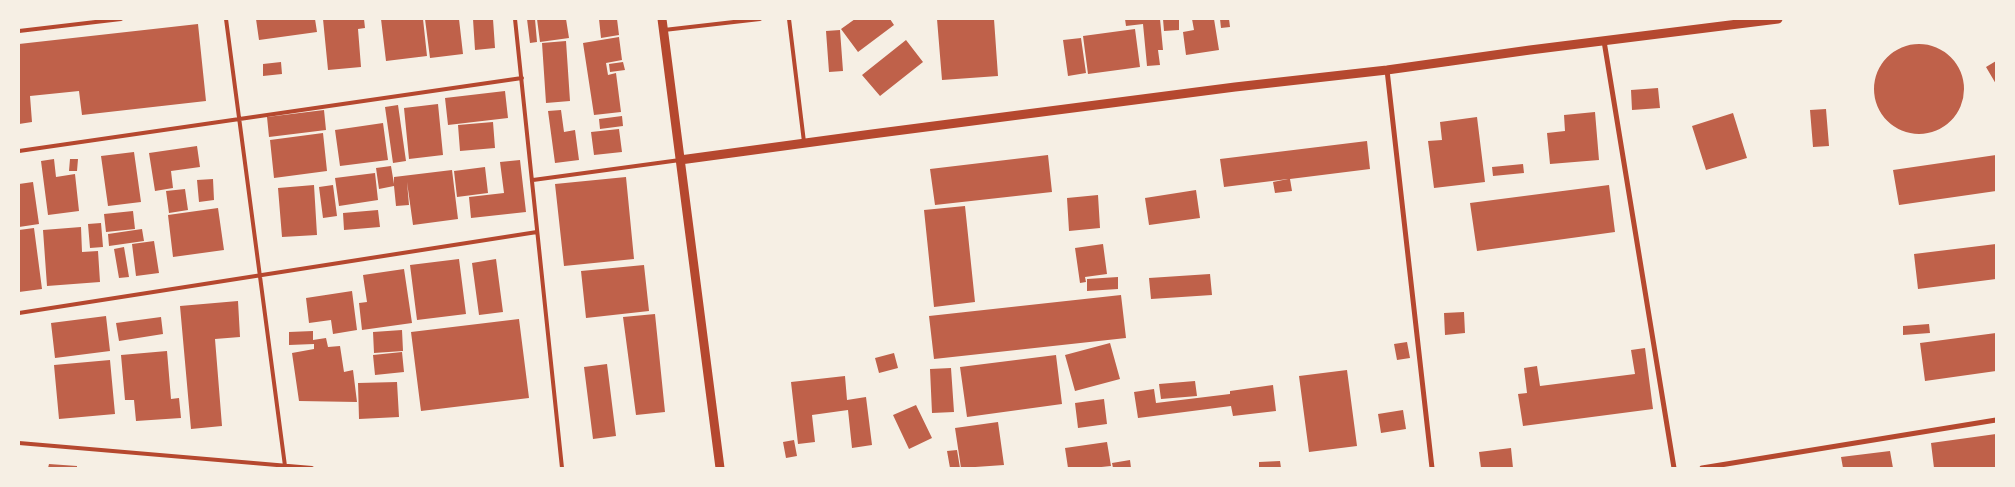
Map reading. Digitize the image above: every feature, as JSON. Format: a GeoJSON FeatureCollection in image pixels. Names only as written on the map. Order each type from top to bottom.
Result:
{"type":"FeatureCollection","features":[{"type":"Feature","properties":{"kind":"street"},"geometry":{"type":"LineString","coordinates":[[662,19],[720,468]]}},
{"type":"Feature","properties":{"kind":"street"},"geometry":{"type":"LineString","coordinates":[[680,160],[804,142],[1236,87],[1387,70],[1778,19]]}},
{"type":"Feature","properties":{"kind":"street"},"geometry":{"type":"LineString","coordinates":[[1604,41],[1674,468]]}},
{"type":"Feature","properties":{"kind":"street"},"geometry":{"type":"LineString","coordinates":[[1387,70],[1432,468]]}},
{"type":"Feature","properties":{"kind":"street"},"geometry":{"type":"LineString","coordinates":[[1702,468],[1996,420]]}},
{"type":"Feature","properties":{"kind":"lane"},"geometry":{"type":"LineString","coordinates":[[19,31],[121,19]]}},
{"type":"Feature","properties":{"kind":"lane"},"geometry":{"type":"LineString","coordinates":[[226,19],[286,466]]}},
{"type":"Feature","properties":{"kind":"lane"},"geometry":{"type":"LineString","coordinates":[[515,19],[562,468]]}},
{"type":"Feature","properties":{"kind":"lane"},"geometry":{"type":"LineString","coordinates":[[664,30],[760,19]]}},
{"type":"Feature","properties":{"kind":"lane"},"geometry":{"type":"LineString","coordinates":[[789,19],[804,142]]}},
{"type":"Feature","properties":{"kind":"lane"},"geometry":{"type":"LineString","coordinates":[[19,151],[522,78]]}},
{"type":"Feature","properties":{"kind":"lane"},"geometry":{"type":"LineString","coordinates":[[533,180],[680,160]]}},
{"type":"Feature","properties":{"kind":"lane"},"geometry":{"type":"LineString","coordinates":[[19,313],[538,232]]}},
{"type":"Feature","properties":{"kind":"lane"},"geometry":{"type":"LineString","coordinates":[[19,442],[312,468]]}},
{"type":"Feature","properties":{"kind":"lane"},"geometry":{"type":"LineString","coordinates":[[232,468],[233,462]]}},
{"type":"Feature","properties":{"kind":"building"},"geometry":{"type":"Polygon","coordinates":[[[256,19],[315,19],[317,32],[259,40],[256,19]]]}},
{"type":"Feature","properties":{"kind":"building"},"geometry":{"type":"Polygon","coordinates":[[[323,19],[364,19],[365,28],[358,29],[361,67],[328,70],[323,19]]]}},
{"type":"Feature","properties":{"kind":"building"},"geometry":{"type":"Polygon","coordinates":[[[381,19],[423,19],[427,56],[386,61],[381,19]]]}},
{"type":"Feature","properties":{"kind":"building"},"geometry":{"type":"Polygon","coordinates":[[[425,19],[459,19],[463,54],[430,58],[425,19]]]}},
{"type":"Feature","properties":{"kind":"building"},"geometry":{"type":"Polygon","coordinates":[[[473,19],[493,19],[495,48],[475,50],[473,19]]]}},
{"type":"Feature","properties":{"kind":"building"},"geometry":{"type":"Polygon","coordinates":[[[527,19],[535,19],[537,42],[530,43],[527,19]]]}},
{"type":"Feature","properties":{"kind":"building"},"geometry":{"type":"Polygon","coordinates":[[[537,19],[566,19],[569,38],[540,42],[537,19]]]}},
{"type":"Feature","properties":{"kind":"building"},"geometry":{"type":"Polygon","coordinates":[[[599,19],[617,19],[619,35],[601,38],[599,19]]]}},
{"type":"Feature","properties":{"kind":"building"},"geometry":{"type":"Polygon","coordinates":[[[855,19],[890,19],[894,25],[858,52],[841,29],[855,19]]]}},
{"type":"Feature","properties":{"kind":"building"},"geometry":{"type":"Polygon","coordinates":[[[937,19],[994,19],[998,76],[942,80],[937,19]]]}},
{"type":"Feature","properties":{"kind":"building"},"geometry":{"type":"Polygon","coordinates":[[[1125,19],[1160,19],[1163,50],[1158,50],[1160,65],[1147,66],[1143,24],[1126,26],[1125,19]]]}},
{"type":"Feature","properties":{"kind":"building"},"geometry":{"type":"Polygon","coordinates":[[[1163,19],[1179,19],[1179,30],[1164,31],[1163,19]]]}},
{"type":"Feature","properties":{"kind":"building"},"geometry":{"type":"Polygon","coordinates":[[[1192,19],[1214,19],[1219,50],[1186,55],[1183,32],[1194,30],[1192,19]]]}},
{"type":"Feature","properties":{"kind":"building"},"geometry":{"type":"Polygon","coordinates":[[[1220,19],[1229,19],[1230,27],[1221,28],[1220,19]]]}},
{"type":"Feature","properties":{"kind":"building"},"geometry":{"type":"Polygon","coordinates":[[[198,24],[206,101],[82,115],[79,91],[30,96],[32,122],[19,124],[19,44],[198,24]]]}},
{"type":"Feature","properties":{"kind":"building"},"geometry":{"type":"Polygon","coordinates":[[[1135,29],[1140,67],[1088,74],[1083,36],[1135,29]]]}},
{"type":"Feature","properties":{"kind":"building"},"geometry":{"type":"Polygon","coordinates":[[[840,30],[843,71],[829,72],[826,31],[840,30]]]}},
{"type":"Feature","properties":{"kind":"building"},"geometry":{"type":"Polygon","coordinates":[[[619,37],[622,60],[606,63],[608,75],[616,73],[621,112],[594,115],[583,43],[619,37]]]}},
{"type":"Feature","properties":{"kind":"building"},"geometry":{"type":"Polygon","coordinates":[[[1081,38],[1086,73],[1068,76],[1063,40],[1081,38]]]}},
{"type":"Feature","properties":{"kind":"building"},"geometry":{"type":"Polygon","coordinates":[[[906,40],[923,62],[880,96],[862,75],[906,40]]]}},
{"type":"Feature","properties":{"kind":"building"},"geometry":{"type":"Polygon","coordinates":[[[566,41],[570,101],[546,103],[542,43],[566,41]]]}},
{"type":"Feature","properties":{"kind":"building"},"geometry":{"type":"Polygon","coordinates":[[[1919,44],[1936,48],[1951,57],[1960,72],[1964,89],[1960,106],[1951,121],[1936,130],[1919,134],[1902,130],[1887,121],[1878,106],[1874,89],[1878,72],[1887,57],[1902,48],[1919,44]]]}},
{"type":"Feature","properties":{"kind":"building"},"geometry":{"type":"Polygon","coordinates":[[[1996,61],[1996,84],[1986,67],[1996,61]]]}},
{"type":"Feature","properties":{"kind":"building"},"geometry":{"type":"Polygon","coordinates":[[[281,62],[282,74],[263,76],[263,64],[281,62]]]}},
{"type":"Feature","properties":{"kind":"building"},"geometry":{"type":"Polygon","coordinates":[[[623,62],[625,70],[610,72],[609,64],[623,62]]]}},
{"type":"Feature","properties":{"kind":"building"},"geometry":{"type":"Polygon","coordinates":[[[1658,88],[1660,108],[1632,110],[1631,90],[1658,88]]]}},
{"type":"Feature","properties":{"kind":"building"},"geometry":{"type":"Polygon","coordinates":[[[505,91],[508,118],[448,125],[445,98],[505,91]]]}},
{"type":"Feature","properties":{"kind":"building"},"geometry":{"type":"Polygon","coordinates":[[[438,104],[443,155],[409,159],[404,108],[438,104]]]}},
{"type":"Feature","properties":{"kind":"building"},"geometry":{"type":"Polygon","coordinates":[[[398,105],[406,161],[393,163],[385,107],[398,105]]]}},
{"type":"Feature","properties":{"kind":"building"},"geometry":{"type":"Polygon","coordinates":[[[1826,109],[1829,146],[1813,147],[1810,110],[1826,109]]]}},
{"type":"Feature","properties":{"kind":"building"},"geometry":{"type":"Polygon","coordinates":[[[324,110],[326,130],[269,137],[267,117],[324,110]]]}},
{"type":"Feature","properties":{"kind":"building"},"geometry":{"type":"Polygon","coordinates":[[[561,110],[564,132],[575,130],[579,160],[555,163],[548,111],[561,110]]]}},
{"type":"Feature","properties":{"kind":"building"},"geometry":{"type":"Polygon","coordinates":[[[1595,112],[1599,160],[1550,164],[1547,133],[1565,131],[1564,115],[1595,112]]]}},
{"type":"Feature","properties":{"kind":"building"},"geometry":{"type":"Polygon","coordinates":[[[1733,113],[1747,158],[1706,170],[1692,126],[1733,113]]]}},
{"type":"Feature","properties":{"kind":"building"},"geometry":{"type":"Polygon","coordinates":[[[622,116],[623,126],[600,129],[599,119],[622,116]]]}},
{"type":"Feature","properties":{"kind":"building"},"geometry":{"type":"Polygon","coordinates":[[[1477,117],[1485,182],[1434,188],[1428,141],[1442,140],[1440,122],[1477,117]]]}},
{"type":"Feature","properties":{"kind":"building"},"geometry":{"type":"Polygon","coordinates":[[[493,122],[495,148],[460,151],[458,125],[493,122]]]}},
{"type":"Feature","properties":{"kind":"building"},"geometry":{"type":"Polygon","coordinates":[[[383,123],[388,160],[340,166],[335,130],[383,123]]]}},
{"type":"Feature","properties":{"kind":"building"},"geometry":{"type":"Polygon","coordinates":[[[619,129],[622,152],[594,155],[591,132],[619,129]]]}},
{"type":"Feature","properties":{"kind":"building"},"geometry":{"type":"Polygon","coordinates":[[[323,133],[327,171],[274,178],[270,140],[323,133]]]}},
{"type":"Feature","properties":{"kind":"building"},"geometry":{"type":"Polygon","coordinates":[[[1367,141],[1370,169],[1290,179],[1292,191],[1275,193],[1273,182],[1288,179],[1224,187],[1220,159],[1367,141]]]}},
{"type":"Feature","properties":{"kind":"building"},"geometry":{"type":"Polygon","coordinates":[[[197,146],[200,167],[171,171],[173,188],[155,191],[149,153],[197,146]]]}},
{"type":"Feature","properties":{"kind":"building"},"geometry":{"type":"Polygon","coordinates":[[[134,152],[141,202],[108,206],[101,156],[134,152]]]}},
{"type":"Feature","properties":{"kind":"building"},"geometry":{"type":"Polygon","coordinates":[[[1048,155],[1052,192],[935,205],[930,169],[1048,155]]]}},
{"type":"Feature","properties":{"kind":"building"},"geometry":{"type":"Polygon","coordinates":[[[1996,155],[1996,191],[1899,205],[1893,170],[1996,155]]]}},
{"type":"Feature","properties":{"kind":"building"},"geometry":{"type":"Polygon","coordinates":[[[54,159],[56,177],[75,174],[79,211],[48,215],[41,161],[54,159]]]}},
{"type":"Feature","properties":{"kind":"building"},"geometry":{"type":"Polygon","coordinates":[[[70,159],[78,159],[77,171],[69,171],[70,159]]]}},
{"type":"Feature","properties":{"kind":"building"},"geometry":{"type":"Polygon","coordinates":[[[520,160],[526,212],[471,218],[469,197],[504,193],[500,162],[520,160]]]}},
{"type":"Feature","properties":{"kind":"building"},"geometry":{"type":"Polygon","coordinates":[[[1523,164],[1524,173],[1493,176],[1492,167],[1523,164]]]}},
{"type":"Feature","properties":{"kind":"building"},"geometry":{"type":"Polygon","coordinates":[[[391,166],[394,184],[394,177],[452,170],[458,219],[413,225],[407,182],[409,205],[396,206],[394,186],[379,189],[376,168],[391,166]]]}},
{"type":"Feature","properties":{"kind":"building"},"geometry":{"type":"Polygon","coordinates":[[[485,167],[488,193],[457,197],[454,171],[485,167]]]}},
{"type":"Feature","properties":{"kind":"building"},"geometry":{"type":"Polygon","coordinates":[[[375,173],[378,200],[339,206],[335,178],[375,173]]]}},
{"type":"Feature","properties":{"kind":"building"},"geometry":{"type":"Polygon","coordinates":[[[626,177],[634,259],[564,266],[555,184],[626,177]]]}},
{"type":"Feature","properties":{"kind":"building"},"geometry":{"type":"Polygon","coordinates":[[[213,179],[214,200],[199,202],[197,180],[213,179]]]}},
{"type":"Feature","properties":{"kind":"building"},"geometry":{"type":"Polygon","coordinates":[[[33,182],[39,224],[19,227],[19,184],[33,182]]]}},
{"type":"Feature","properties":{"kind":"building"},"geometry":{"type":"Polygon","coordinates":[[[314,185],[317,235],[282,237],[278,188],[314,185]]]}},
{"type":"Feature","properties":{"kind":"building"},"geometry":{"type":"Polygon","coordinates":[[[333,185],[337,216],[323,218],[319,187],[333,185]]]}},
{"type":"Feature","properties":{"kind":"building"},"geometry":{"type":"Polygon","coordinates":[[[1609,185],[1615,232],[1477,251],[1470,203],[1609,185]]]}},
{"type":"Feature","properties":{"kind":"building"},"geometry":{"type":"Polygon","coordinates":[[[185,189],[188,210],[169,213],[166,191],[185,189]]]}},
{"type":"Feature","properties":{"kind":"building"},"geometry":{"type":"Polygon","coordinates":[[[1196,190],[1200,218],[1149,225],[1145,198],[1196,190]]]}},
{"type":"Feature","properties":{"kind":"building"},"geometry":{"type":"Polygon","coordinates":[[[1098,195],[1100,228],[1069,231],[1067,198],[1098,195]]]}},
{"type":"Feature","properties":{"kind":"building"},"geometry":{"type":"Polygon","coordinates":[[[965,206],[975,302],[934,307],[924,210],[965,206]]]}},
{"type":"Feature","properties":{"kind":"building"},"geometry":{"type":"Polygon","coordinates":[[[218,208],[224,250],[173,257],[168,215],[218,208]]]}},
{"type":"Feature","properties":{"kind":"building"},"geometry":{"type":"Polygon","coordinates":[[[378,210],[380,227],[344,230],[343,213],[378,210]]]}},
{"type":"Feature","properties":{"kind":"building"},"geometry":{"type":"Polygon","coordinates":[[[133,211],[135,229],[106,232],[104,214],[133,211]]]}},
{"type":"Feature","properties":{"kind":"building"},"geometry":{"type":"Polygon","coordinates":[[[101,223],[103,247],[90,248],[88,224],[101,223]]]}},
{"type":"Feature","properties":{"kind":"building"},"geometry":{"type":"Polygon","coordinates":[[[81,227],[82,252],[98,251],[100,282],[47,286],[43,230],[81,227]]]}},
{"type":"Feature","properties":{"kind":"building"},"geometry":{"type":"Polygon","coordinates":[[[34,228],[42,289],[19,292],[19,230],[34,228]]]}},
{"type":"Feature","properties":{"kind":"building"},"geometry":{"type":"Polygon","coordinates":[[[142,229],[144,241],[109,246],[108,234],[142,229]]]}},
{"type":"Feature","properties":{"kind":"building"},"geometry":{"type":"Polygon","coordinates":[[[154,241],[159,273],[136,276],[132,244],[154,241]]]}},
{"type":"Feature","properties":{"kind":"building"},"geometry":{"type":"Polygon","coordinates":[[[1103,244],[1107,274],[1085,277],[1086,282],[1080,283],[1075,248],[1103,244]]]}},
{"type":"Feature","properties":{"kind":"building"},"geometry":{"type":"Polygon","coordinates":[[[1996,244],[1996,279],[1918,289],[1914,254],[1996,244]]]}},
{"type":"Feature","properties":{"kind":"building"},"geometry":{"type":"Polygon","coordinates":[[[124,247],[129,277],[119,278],[114,249],[124,247]]]}},
{"type":"Feature","properties":{"kind":"building"},"geometry":{"type":"Polygon","coordinates":[[[459,259],[466,314],[417,320],[410,265],[459,259]]]}},
{"type":"Feature","properties":{"kind":"building"},"geometry":{"type":"Polygon","coordinates":[[[496,259],[503,312],[479,315],[472,263],[496,259]]]}},
{"type":"Feature","properties":{"kind":"building"},"geometry":{"type":"Polygon","coordinates":[[[644,265],[649,311],[586,318],[581,271],[644,265]]]}},
{"type":"Feature","properties":{"kind":"building"},"geometry":{"type":"Polygon","coordinates":[[[404,269],[412,323],[362,330],[359,303],[367,302],[363,275],[404,269]]]}},
{"type":"Feature","properties":{"kind":"building"},"geometry":{"type":"Polygon","coordinates":[[[1210,274],[1212,295],[1151,299],[1149,278],[1210,274]]]}},
{"type":"Feature","properties":{"kind":"building"},"geometry":{"type":"Polygon","coordinates":[[[1118,277],[1118,289],[1087,291],[1087,279],[1118,277]]]}},
{"type":"Feature","properties":{"kind":"building"},"geometry":{"type":"Polygon","coordinates":[[[352,291],[357,330],[333,334],[331,320],[309,323],[306,298],[352,291]]]}},
{"type":"Feature","properties":{"kind":"building"},"geometry":{"type":"Polygon","coordinates":[[[1121,295],[1126,338],[934,359],[929,316],[1121,295]]]}},
{"type":"Feature","properties":{"kind":"building"},"geometry":{"type":"Polygon","coordinates":[[[238,301],[240,337],[215,339],[222,426],[191,429],[180,306],[238,301]]]}},
{"type":"Feature","properties":{"kind":"building"},"geometry":{"type":"Polygon","coordinates":[[[1464,312],[1465,333],[1445,335],[1444,313],[1464,312]]]}},
{"type":"Feature","properties":{"kind":"building"},"geometry":{"type":"Polygon","coordinates":[[[655,314],[665,412],[636,415],[623,317],[655,314]]]}},
{"type":"Feature","properties":{"kind":"building"},"geometry":{"type":"Polygon","coordinates":[[[106,316],[110,351],[55,358],[51,323],[106,316]]]}},
{"type":"Feature","properties":{"kind":"building"},"geometry":{"type":"Polygon","coordinates":[[[161,317],[163,334],[119,341],[116,323],[161,317]]]}},
{"type":"Feature","properties":{"kind":"building"},"geometry":{"type":"Polygon","coordinates":[[[519,319],[529,398],[421,411],[411,332],[519,319]]]}},
{"type":"Feature","properties":{"kind":"building"},"geometry":{"type":"Polygon","coordinates":[[[1929,324],[1930,333],[1903,335],[1903,326],[1929,324]]]}},
{"type":"Feature","properties":{"kind":"building"},"geometry":{"type":"Polygon","coordinates":[[[402,330],[403,351],[374,353],[373,332],[402,330]]]}},
{"type":"Feature","properties":{"kind":"building"},"geometry":{"type":"Polygon","coordinates":[[[313,331],[313,340],[326,338],[328,347],[340,346],[344,372],[353,370],[357,402],[299,401],[292,353],[314,349],[314,344],[289,345],[289,332],[313,331]]]}},
{"type":"Feature","properties":{"kind":"building"},"geometry":{"type":"Polygon","coordinates":[[[1996,333],[1996,371],[1925,381],[1920,343],[1996,333]]]}},
{"type":"Feature","properties":{"kind":"building"},"geometry":{"type":"Polygon","coordinates":[[[1407,342],[1410,358],[1397,360],[1394,344],[1407,342]]]}},
{"type":"Feature","properties":{"kind":"building"},"geometry":{"type":"Polygon","coordinates":[[[1110,343],[1120,379],[1075,391],[1065,355],[1110,343]]]}},
{"type":"Feature","properties":{"kind":"building"},"geometry":{"type":"Polygon","coordinates":[[[1645,348],[1653,409],[1523,426],[1518,394],[1527,393],[1524,368],[1537,366],[1540,386],[1635,374],[1631,350],[1645,348]]]}},
{"type":"Feature","properties":{"kind":"building"},"geometry":{"type":"Polygon","coordinates":[[[167,351],[171,399],[179,398],[181,418],[136,421],[134,400],[125,400],[121,355],[167,351]]]}},
{"type":"Feature","properties":{"kind":"building"},"geometry":{"type":"Polygon","coordinates":[[[402,352],[404,372],[375,375],[373,355],[402,352]]]}},
{"type":"Feature","properties":{"kind":"building"},"geometry":{"type":"Polygon","coordinates":[[[894,353],[898,368],[879,373],[875,358],[894,353]]]}},
{"type":"Feature","properties":{"kind":"building"},"geometry":{"type":"Polygon","coordinates":[[[1056,355],[1062,404],[967,417],[960,367],[1056,355]]]}},
{"type":"Feature","properties":{"kind":"building"},"geometry":{"type":"Polygon","coordinates":[[[110,360],[115,414],[59,419],[54,365],[110,360]]]}},
{"type":"Feature","properties":{"kind":"building"},"geometry":{"type":"Polygon","coordinates":[[[607,364],[616,436],[593,439],[584,367],[607,364]]]}},
{"type":"Feature","properties":{"kind":"building"},"geometry":{"type":"Polygon","coordinates":[[[951,368],[954,412],[932,413],[930,369],[951,368]]]}},
{"type":"Feature","properties":{"kind":"building"},"geometry":{"type":"Polygon","coordinates":[[[1347,370],[1357,446],[1309,452],[1299,376],[1347,370]]]}},
{"type":"Feature","properties":{"kind":"building"},"geometry":{"type":"Polygon","coordinates":[[[845,376],[847,400],[866,397],[872,445],[852,448],[848,410],[812,415],[815,442],[798,444],[791,382],[845,376]]]}},
{"type":"Feature","properties":{"kind":"building"},"geometry":{"type":"Polygon","coordinates":[[[1195,381],[1197,396],[1161,399],[1159,384],[1195,381]]]}},
{"type":"Feature","properties":{"kind":"building"},"geometry":{"type":"Polygon","coordinates":[[[397,382],[399,417],[359,419],[358,383],[397,382]]]}},
{"type":"Feature","properties":{"kind":"building"},"geometry":{"type":"Polygon","coordinates":[[[1273,385],[1276,411],[1233,416],[1231,406],[1138,418],[1134,392],[1154,389],[1156,403],[1230,394],[1230,391],[1273,385]]]}},
{"type":"Feature","properties":{"kind":"building"},"geometry":{"type":"Polygon","coordinates":[[[1104,399],[1107,424],[1078,428],[1075,403],[1104,399]]]}},
{"type":"Feature","properties":{"kind":"building"},"geometry":{"type":"Polygon","coordinates":[[[916,405],[932,438],[909,449],[893,415],[916,405]]]}},
{"type":"Feature","properties":{"kind":"building"},"geometry":{"type":"Polygon","coordinates":[[[1403,410],[1406,429],[1381,433],[1378,414],[1403,410]]]}},
{"type":"Feature","properties":{"kind":"building"},"geometry":{"type":"Polygon","coordinates":[[[998,422],[1004,465],[961,468],[955,428],[998,422]]]}},
{"type":"Feature","properties":{"kind":"building"},"geometry":{"type":"Polygon","coordinates":[[[1996,434],[1996,468],[1934,468],[1931,443],[1996,434]]]}},
{"type":"Feature","properties":{"kind":"building"},"geometry":{"type":"Polygon","coordinates":[[[794,440],[797,456],[786,458],[783,442],[794,440]]]}},
{"type":"Feature","properties":{"kind":"building"},"geometry":{"type":"Polygon","coordinates":[[[1107,442],[1111,466],[1068,468],[1065,448],[1107,442]]]}},
{"type":"Feature","properties":{"kind":"building"},"geometry":{"type":"Polygon","coordinates":[[[1511,448],[1513,468],[1481,468],[1479,452],[1511,448]]]}},
{"type":"Feature","properties":{"kind":"building"},"geometry":{"type":"Polygon","coordinates":[[[957,450],[960,468],[950,468],[947,451],[957,450]]]}},
{"type":"Feature","properties":{"kind":"building"},"geometry":{"type":"Polygon","coordinates":[[[1890,451],[1893,468],[1843,468],[1841,457],[1890,451]]]}},
{"type":"Feature","properties":{"kind":"building"},"geometry":{"type":"Polygon","coordinates":[[[1130,460],[1131,468],[1113,468],[1112,463],[1130,460]]]}},
{"type":"Feature","properties":{"kind":"building"},"geometry":{"type":"Polygon","coordinates":[[[1280,461],[1281,468],[1259,468],[1259,462],[1280,461]]]}},
{"type":"Feature","properties":{"kind":"building"},"geometry":{"type":"Polygon","coordinates":[[[49,464],[77,466],[77,468],[48,468],[49,464]]]}}]}
